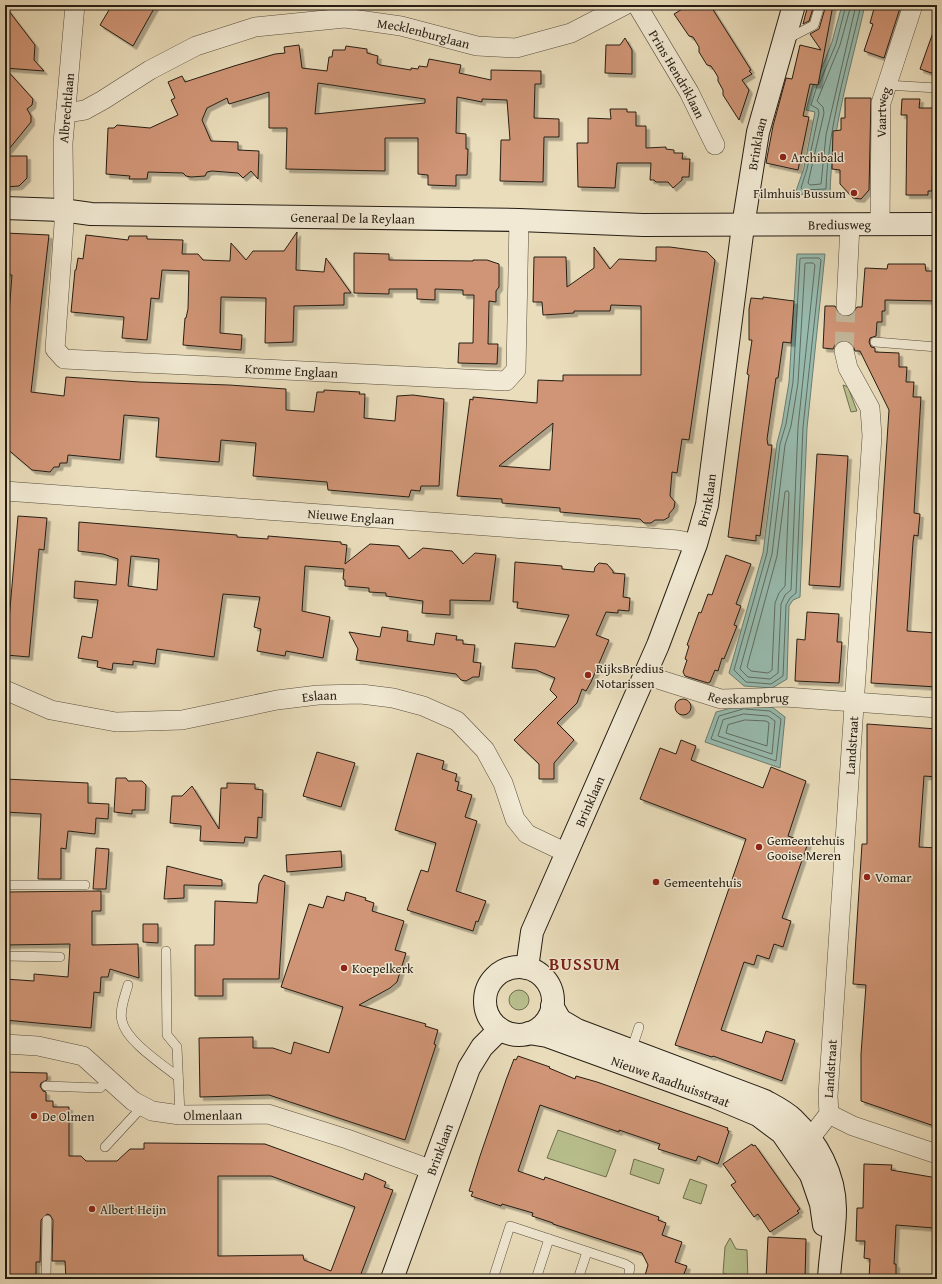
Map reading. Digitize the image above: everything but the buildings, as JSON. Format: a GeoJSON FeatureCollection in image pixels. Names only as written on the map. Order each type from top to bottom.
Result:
{"type":"FeatureCollection","features":[{"type":"Feature","properties":{"kind":"street","name":"Albrechtlaan"},"geometry":{"type":"LineString","coordinates":[[63,211],[63,143],[74,5]]}},
{"type":"Feature","properties":{"kind":"street","name":"Mecklenburglaan"},"geometry":{"type":"LineString","coordinates":[[66,113],[85,110],[150,70],[196,46],[255,27],[342,11],[477,46],[516,48],[571,33],[625,5]]}},
{"type":"Feature","properties":{"kind":"street","name":"Prins Hendriklaan"},"geometry":{"type":"LineString","coordinates":[[637,5],[689,92],[715,145]]}},
{"type":"Feature","properties":{"kind":"street","name":"Brinklaan"},"geometry":{"type":"LineString","coordinates":[[527,968],[532,932],[645,675],[696,544],[707,505],[743,226],[758,132],[794,5]]}},
{"type":"Feature","properties":{"kind":"street","name":"Vaartweg"},"geometry":{"type":"LineString","coordinates":[[880,225],[881,103],[913,5]]}},
{"type":"Feature","properties":{"kind":"street","name":"Generaal De la Reylaan"},"geometry":{"type":"LineString","coordinates":[[5,208],[91,214],[518,226],[644,225]]}},
{"type":"Feature","properties":{"kind":"street","name":"Kromme Englaan"},"geometry":{"type":"LineString","coordinates":[[63,211],[55,349],[64,359],[506,381],[516,370],[518,226]]}},
{"type":"Feature","properties":{"kind":"street","name":"Brediusweg"},"geometry":{"type":"LineString","coordinates":[[644,225],[743,226],[937,224]]}},
{"type":"Feature","properties":{"kind":"street"},"geometry":{"type":"LineString","coordinates":[[846,306],[850,225]]}},
{"type":"Feature","properties":{"kind":"street","name":"Landstraat"},"geometry":{"type":"LineString","coordinates":[[804,1147],[829,1114],[828,1096],[872,436],[870,408],[848,368],[844,351]]}},
{"type":"Feature","properties":{"kind":"street","name":"Nieuwe Englaan"},"geometry":{"type":"LineString","coordinates":[[5,491],[678,540],[696,544]]}},
{"type":"Feature","properties":{"kind":"street","name":"Reeskampbrug"},"geometry":{"type":"LineString","coordinates":[[645,675],[721,699],[786,697],[937,708]]}},
{"type":"Feature","properties":{"kind":"street","name":"Eslaan"},"geometry":{"type":"LineString","coordinates":[[5,690],[52,710],[116,722],[182,720],[277,700],[318,694],[361,694],[393,698],[423,706],[457,721],[484,750],[503,783],[515,819],[527,834],[567,854]]}},
{"type":"Feature","properties":{"kind":"street"},"geometry":{"type":"LineString","coordinates":[[516,967],[527,968],[544,978],[549,986],[552,996],[552,1006],[548,1018],[540,1027],[529,1033],[509,1033],[500,1029],[487,1014],[485,1004],[486,994],[490,983],[496,975],[506,969],[516,967]]}},
{"type":"Feature","properties":{"kind":"street","name":"Nieuwe Raadhuisstraat"},"geometry":{"type":"LineString","coordinates":[[552,1006],[560,1020],[577,1030],[766,1101],[793,1118],[804,1147]]}},
{"type":"Feature","properties":{"kind":"street","name":"Brinklaan"},"geometry":{"type":"LineString","coordinates":[[392,1279],[469,1068],[482,1047],[500,1029]]}},
{"type":"Feature","properties":{"kind":"street","name":"Nieuwe Raadhuisstraat"},"geometry":{"type":"LineString","coordinates":[[529,1033],[547,1036],[715,1097],[758,1115],[804,1147]]}},
{"type":"Feature","properties":{"kind":"street","name":"Olmenlaan"},"geometry":{"type":"LineString","coordinates":[[5,1044],[38,1046],[83,1056],[110,1078],[133,1101],[142,1107],[162,1114],[268,1114],[347,1139],[432,1170]]}},
{"type":"Feature","properties":{"kind":"street"},"geometry":{"type":"LineString","coordinates":[[829,1114],[854,1126],[937,1154]]}},
{"type":"Feature","properties":{"kind":"street"},"geometry":{"type":"LineString","coordinates":[[804,1147],[822,1157],[833,1187],[835,1209],[829,1269]]}},
{"type":"Feature","properties":{"kind":"lane"},"geometry":{"type":"LineString","coordinates":[[783,41],[814,25],[820,5]]}},
{"type":"Feature","properties":{"kind":"lane"},"geometry":{"type":"LineString","coordinates":[[886,85],[937,88]]}},
{"type":"Feature","properties":{"kind":"lane"},"geometry":{"type":"LineString","coordinates":[[875,342],[937,347]]}},
{"type":"Feature","properties":{"kind":"lane"},"geometry":{"type":"LineString","coordinates":[[5,885],[85,885]]}},
{"type":"Feature","properties":{"kind":"lane"},"geometry":{"type":"LineString","coordinates":[[166,951],[167,1035],[177,1047],[180,1115]]}},
{"type":"Feature","properties":{"kind":"lane"},"geometry":{"type":"LineString","coordinates":[[5,956],[60,957]]}},
{"type":"Feature","properties":{"kind":"lane"},"geometry":{"type":"LineString","coordinates":[[128,985],[121,1011],[121,1020],[124,1028],[131,1037],[178,1077]]}},
{"type":"Feature","properties":{"kind":"lane"},"geometry":{"type":"LineString","coordinates":[[605,1058],[619,1059],[631,1051],[639,1027]]}},
{"type":"Feature","properties":{"kind":"lane"},"geometry":{"type":"LineString","coordinates":[[46,1086],[100,1088],[110,1078]]}},
{"type":"Feature","properties":{"kind":"lane"},"geometry":{"type":"LineString","coordinates":[[105,1147],[142,1107]]}},
{"type":"Feature","properties":{"kind":"lane"},"geometry":{"type":"LineString","coordinates":[[46,1279],[47,1220]]}},
{"type":"Feature","properties":{"kind":"lane"},"geometry":{"type":"LineString","coordinates":[[492,1279],[510,1226],[630,1267],[628,1279]]}},
{"type":"Feature","properties":{"kind":"lane"},"geometry":{"type":"LineString","coordinates":[[536,1279],[549,1239]]}},
{"type":"Feature","properties":{"kind":"lane"},"geometry":{"type":"LineString","coordinates":[[578,1279],[587,1252]]}},
{"type":"Feature","properties":{"kind":"green space"},"geometry":{"type":"Polygon","coordinates":[[[843,385],[848,387],[857,411],[851,412],[843,385]]]}},
{"type":"Feature","properties":{"kind":"green space"},"geometry":{"type":"Polygon","coordinates":[[[515,990],[523,990],[529,996],[529,1004],[523,1010],[515,1010],[509,1004],[509,996],[515,990]]]}},
{"type":"Feature","properties":{"kind":"green space"},"geometry":{"type":"Polygon","coordinates":[[[558,1130],[616,1150],[606,1177],[547,1158],[558,1130]]]}},
{"type":"Feature","properties":{"kind":"green space"},"geometry":{"type":"Polygon","coordinates":[[[634,1159],[664,1169],[659,1184],[630,1174],[634,1159]]]}},
{"type":"Feature","properties":{"kind":"green space"},"geometry":{"type":"Polygon","coordinates":[[[690,1179],[707,1185],[701,1204],[683,1198],[690,1179]]]}},
{"type":"Feature","properties":{"kind":"green space"},"geometry":{"type":"Polygon","coordinates":[[[730,1238],[736,1249],[747,1250],[748,1279],[739,1279],[723,1273],[725,1247],[730,1238]]]}},
{"type":"Feature","properties":{"kind":"water"},"geometry":{"type":"Polygon","coordinates":[[[842,5],[865,5],[838,123],[831,171],[830,195],[795,194],[804,168],[815,112],[806,110],[813,85],[817,80],[832,42],[842,5]]]}},
{"type":"Feature","properties":{"kind":"water"},"geometry":{"type":"Polygon","coordinates":[[[797,254],[825,254],[807,428],[800,597],[793,600],[789,606],[787,679],[772,688],[744,686],[729,673],[763,553],[777,443],[782,424],[789,382],[797,254]]]}},
{"type":"Feature","properties":{"kind":"water"},"geometry":{"type":"Polygon","coordinates":[[[743,705],[772,707],[785,717],[780,768],[705,742],[716,712],[743,705]]]}},
{"type":"Feature","properties":{"kind":"tunnel"},"geometry":{"type":"LineString","coordinates":[[844,351],[846,306]]}},
{"type":"Feature","properties":{"kind":"place","name":"Archibald"},"geometry":{"type":"Point","coordinates":[783,157]}},
{"type":"Feature","properties":{"kind":"place","name":"Filmhuis Bussum"},"geometry":{"type":"Point","coordinates":[854,193]}},
{"type":"Feature","properties":{"kind":"place","name":"RijksBredius Notarissen"},"geometry":{"type":"Point","coordinates":[588,675]}},
{"type":"Feature","properties":{"kind":"place","name":"Gemeentehuis Gooise Meren"},"geometry":{"type":"Point","coordinates":[759,847]}},
{"type":"Feature","properties":{"kind":"place","name":"Vomar"},"geometry":{"type":"Point","coordinates":[867,877]}},
{"type":"Feature","properties":{"kind":"place","name":"Gemeentehuis"},"geometry":{"type":"Point","coordinates":[656,882]}},
{"type":"Feature","properties":{"kind":"place","name":"Koepelkerk"},"geometry":{"type":"Point","coordinates":[344,968]}},
{"type":"Feature","properties":{"kind":"place","name":"De Olmen"},"geometry":{"type":"Point","coordinates":[34,1116]}},
{"type":"Feature","properties":{"kind":"place","name":"Albert Heijn"},"geometry":{"type":"Point","coordinates":[92,1209]}},
{"type":"Feature","properties":{"kind":"district","name":"BUSSUM"},"geometry":{"type":"Point","coordinates":[585,964]}}]}
